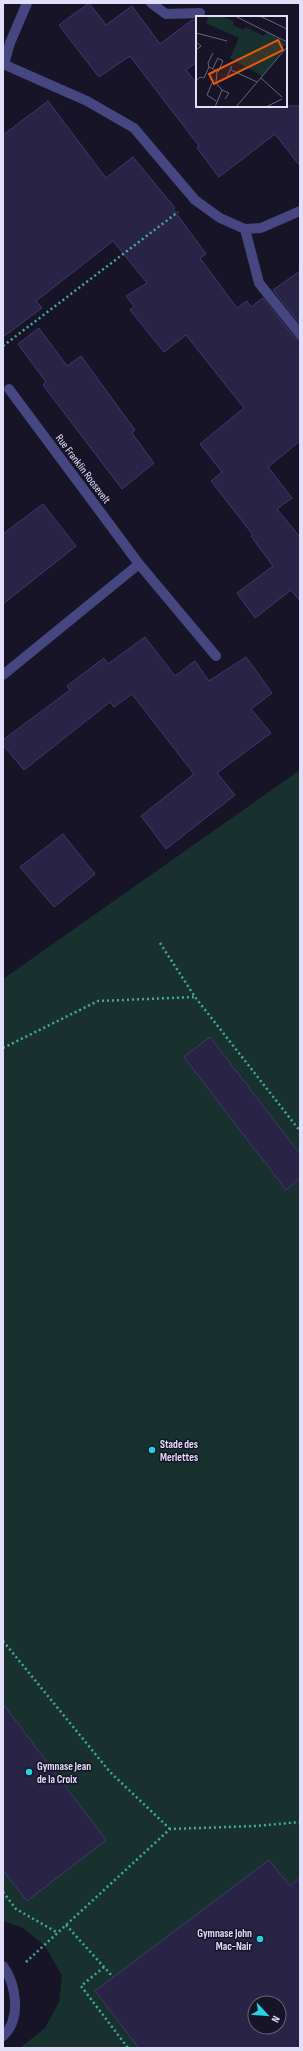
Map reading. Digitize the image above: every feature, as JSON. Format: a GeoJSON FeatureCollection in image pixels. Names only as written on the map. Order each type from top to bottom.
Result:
{"type":"FeatureCollection","features":[{"type":"Feature","properties":{"kind":"street"},"geometry":{"type":"LineString","coordinates":[[27,3],[3,64],[87,101],[134,128],[194,200],[220,218],[245,229],[261,228],[300,211]]}},
{"type":"Feature","properties":{"kind":"street"},"geometry":{"type":"LineString","coordinates":[[151,3],[166,14],[200,13]]}},
{"type":"Feature","properties":{"kind":"street"},"geometry":{"type":"LineString","coordinates":[[245,229],[259,283],[300,334]]}},
{"type":"Feature","properties":{"kind":"street","name":"Rue Franklin Roosevelt"},"geometry":{"type":"LineString","coordinates":[[9,389],[139,564],[216,656]]}},
{"type":"Feature","properties":{"kind":"street"},"geometry":{"type":"LineString","coordinates":[[3,675],[139,564]]}},
{"type":"Feature","properties":{"kind":"street"},"geometry":{"type":"LineString","coordinates":[[3,1966],[10,1976],[15,2004],[13,2022],[3,2036]]}},
{"type":"Feature","properties":{"kind":"path"},"geometry":{"type":"LineString","coordinates":[[3,346],[194,200]]}},
{"type":"Feature","properties":{"kind":"path"},"geometry":{"type":"LineString","coordinates":[[160,943],[195,997],[300,1131]]}},
{"type":"Feature","properties":{"kind":"path"},"geometry":{"type":"LineString","coordinates":[[3,1048],[98,1001],[195,997]]}},
{"type":"Feature","properties":{"kind":"path"},"geometry":{"type":"LineString","coordinates":[[3,1641],[110,1772],[170,1829]]}},
{"type":"Feature","properties":{"kind":"path"},"geometry":{"type":"LineString","coordinates":[[10,1976],[170,1829],[256,1826],[300,1822]]}},
{"type":"Feature","properties":{"kind":"path"},"geometry":{"type":"LineString","coordinates":[[3,1892],[16,1909],[58,1933]]}},
{"type":"Feature","properties":{"kind":"path"},"geometry":{"type":"LineString","coordinates":[[66,1925],[113,1977]]}},
{"type":"Feature","properties":{"kind":"path"},"geometry":{"type":"LineString","coordinates":[[104,1967],[81,1986],[128,2048]]}},
{"type":"Feature","properties":{"kind":"green space","name":"Stade des Merlettes"},"geometry":{"type":"Polygon","coordinates":[[[300,770],[300,2048],[20,2048],[45,2028],[59,2002],[62,1975],[45,1946],[23,1928],[3,1921],[3,979],[300,770]]]}},
{"type":"Feature","properties":{"kind":"building"},"geometry":{"type":"Polygon","coordinates":[[[89,3],[106,25],[132,6],[160,44],[192,20],[196,20],[196,63],[186,70],[196,83],[196,107],[300,106],[300,166],[275,134],[219,177],[197,148],[199,146],[130,56],[99,77],[59,25],[89,3]]]}},
{"type":"Feature","properties":{"kind":"building"},"geometry":{"type":"Polygon","coordinates":[[[48,101],[106,178],[133,157],[175,208],[173,209],[206,254],[200,258],[237,308],[247,301],[251,307],[263,298],[295,338],[300,340],[300,441],[268,467],[292,498],[277,509],[300,537],[300,601],[291,590],[255,618],[237,593],[273,566],[251,536],[253,535],[211,481],[222,472],[200,444],[244,408],[186,335],[164,352],[130,310],[134,306],[126,296],[147,283],[113,241],[36,301],[42,308],[3,337],[3,135],[48,101]]]}},
{"type":"Feature","properties":{"kind":"building"},"geometry":{"type":"Polygon","coordinates":[[[300,271],[300,324],[273,290],[300,271]]]}},
{"type":"Feature","properties":{"kind":"building"},"geometry":{"type":"Polygon","coordinates":[[[39,328],[67,366],[81,356],[135,430],[132,433],[154,463],[122,489],[43,385],[46,382],[18,344],[39,328]]]}},
{"type":"Feature","properties":{"kind":"building"},"geometry":{"type":"Polygon","coordinates":[[[43,504],[76,546],[3,604],[3,534],[43,504]]]}},
{"type":"Feature","properties":{"kind":"building"},"geometry":{"type":"Polygon","coordinates":[[[145,637],[175,676],[195,661],[209,681],[246,657],[272,693],[251,709],[271,733],[217,773],[235,795],[166,849],[141,816],[194,774],[132,694],[114,707],[110,702],[24,770],[3,745],[3,740],[70,690],[67,686],[104,658],[108,664],[145,637]]]}},
{"type":"Feature","properties":{"kind":"building"},"geometry":{"type":"Polygon","coordinates":[[[63,834],[95,874],[54,907],[20,867],[63,834]]]}},
{"type":"Feature","properties":{"kind":"building"},"geometry":{"type":"Polygon","coordinates":[[[210,1037],[300,1154],[300,1178],[286,1190],[184,1057],[210,1037]]]}},
{"type":"Feature","properties":{"kind":"building","name":"Gymnase Jean de la Croix"},"geometry":{"type":"Polygon","coordinates":[[[3,1704],[106,1840],[27,1901],[3,1870],[3,1704]]]}},
{"type":"Feature","properties":{"kind":"building","name":"Gymnase John Mac-Nair"},"geometry":{"type":"Polygon","coordinates":[[[269,1860],[290,1886],[300,1878],[300,2048],[139,2048],[95,1991],[269,1860]]]}},
{"type":"Feature","properties":{"kind":"place","name":"Stade des Merlettes"},"geometry":{"type":"Point","coordinates":[152,1450]}},
{"type":"Feature","properties":{"kind":"place","name":"Gymnase Jean de la Croix"},"geometry":{"type":"Point","coordinates":[29,1772]}},
{"type":"Feature","properties":{"kind":"place","name":"Gymnase John Mac-Nair"},"geometry":{"type":"Point","coordinates":[260,1939]}}]}
